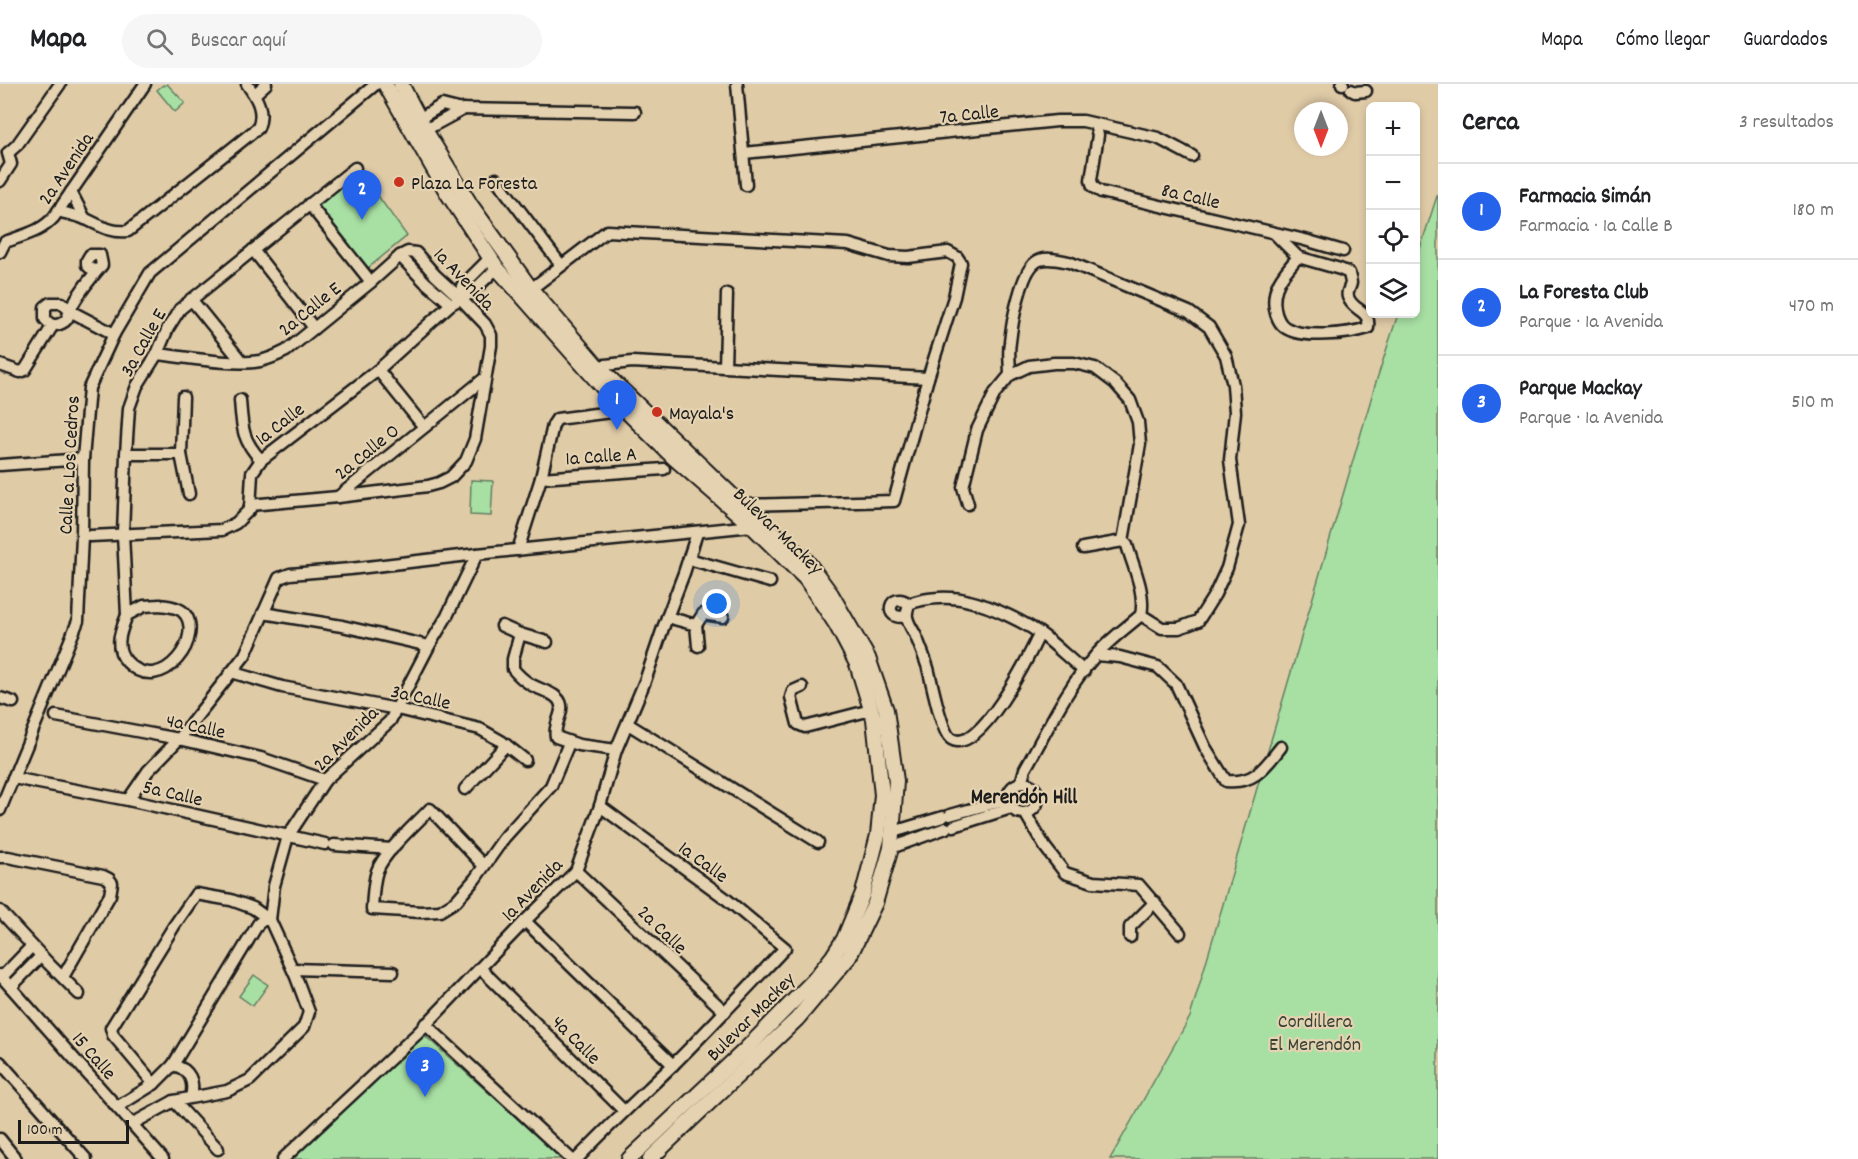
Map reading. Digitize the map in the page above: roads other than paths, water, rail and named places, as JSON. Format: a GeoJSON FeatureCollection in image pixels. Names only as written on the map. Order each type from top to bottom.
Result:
{"type":"FeatureCollection","features":[{"type":"Feature","properties":{"kind":"main road","name":"Bulevar Mackey"},"geometry":{"type":"LineString","coordinates":[[385,84],[417,123],[470,204],[531,289],[597,366],[742,505],[806,560],[831,594],[868,658],[886,710],[896,781],[893,832]]}},
{"type":"Feature","properties":{"kind":"main road","name":"Bulevar Mackey"},"geometry":{"type":"LineString","coordinates":[[401,84],[448,194],[494,263],[607,392],[674,458],[752,526],[806,579],[836,624],[858,664],[872,710],[882,795],[881,842],[875,903],[849,957],[797,1019],[650,1159]]}},
{"type":"Feature","properties":{"kind":"main road"},"geometry":{"type":"LineString","coordinates":[[881,842],[893,832]]}},
{"type":"Feature","properties":{"kind":"main road","name":"Bulevar Mackey"},"geometry":{"type":"LineString","coordinates":[[629,1159],[746,1049],[813,981],[833,956],[844,939],[881,842]]}},
{"type":"Feature","properties":{"kind":"street"},"geometry":{"type":"LineString","coordinates":[[0,181],[11,164],[4,153],[17,145],[60,84]]}},
{"type":"Feature","properties":{"kind":"street","name":"2a Avenida"},"geometry":{"type":"LineString","coordinates":[[0,252],[3,240],[32,233],[46,226],[145,84]]}},
{"type":"Feature","properties":{"kind":"street"},"geometry":{"type":"LineString","coordinates":[[58,211],[117,232],[128,231],[258,128],[262,111],[255,94],[247,84]]}},
{"type":"Feature","properties":{"kind":"street"},"geometry":{"type":"LineString","coordinates":[[255,94],[266,84]]}},
{"type":"Feature","properties":{"kind":"street","name":"Calle a Los Cedros"},"geometry":{"type":"LineString","coordinates":[[0,810],[78,621],[83,459],[89,388],[113,337],[150,273],[376,84]]}},
{"type":"Feature","properties":{"kind":"street"},"geometry":{"type":"LineString","coordinates":[[737,84],[746,185]]}},
{"type":"Feature","properties":{"kind":"street"},"geometry":{"type":"LineString","coordinates":[[1345,86],[1360,92],[1366,91]]}},
{"type":"Feature","properties":{"kind":"street"},"geometry":{"type":"LineString","coordinates":[[417,123],[464,109],[635,112]]}},
{"type":"Feature","properties":{"kind":"street","name":"7a Calle"},"geometry":{"type":"LineString","coordinates":[[744,153],[1057,121],[1083,122],[1158,138],[1192,156]]}},
{"type":"Feature","properties":{"kind":"street","name":"8a Calle"},"geometry":{"type":"LineString","coordinates":[[1095,125],[1098,135],[1091,180],[1093,187],[1101,192],[1343,251]]}},
{"type":"Feature","properties":{"kind":"street","name":"3a Calle E"},"geometry":{"type":"LineString","coordinates":[[127,615],[123,534],[126,454],[129,408],[137,386],[157,354],[168,328],[180,309],[355,168]]}},
{"type":"Feature","properties":{"kind":"street"},"geometry":{"type":"LineString","coordinates":[[496,178],[561,265]]}},
{"type":"Feature","properties":{"kind":"street"},"geometry":{"type":"LineString","coordinates":[[71,192],[85,219]]}},
{"type":"Feature","properties":{"kind":"street"},"geometry":{"type":"LineString","coordinates":[[309,204],[371,282]]}},
{"type":"Feature","properties":{"kind":"street"},"geometry":{"type":"LineString","coordinates":[[531,289],[606,231],[848,244],[889,256],[908,257],[948,252],[957,257],[961,263],[950,312],[928,378],[894,501],[742,505]]}},
{"type":"Feature","properties":{"kind":"street"},"geometry":{"type":"LineString","coordinates":[[1275,234],[1298,257],[1340,268],[1349,273],[1351,282],[1349,299],[1354,307],[1365,314],[1369,321],[1368,328],[1360,331],[1319,334],[1301,333],[1285,328],[1276,316],[1273,299],[1282,275],[1298,257]]}},
{"type":"Feature","properties":{"kind":"street"},"geometry":{"type":"LineString","coordinates":[[253,250],[314,328]]}},
{"type":"Feature","properties":{"kind":"street","name":"2a Calle E"},"geometry":{"type":"LineString","coordinates":[[157,354],[242,362],[260,361],[273,357],[286,351],[400,256]]}},
{"type":"Feature","properties":{"kind":"street","name":"1a Avenida"},"geometry":{"type":"LineString","coordinates":[[338,497],[439,483],[452,477],[466,461],[475,440],[491,335],[485,324],[456,301],[425,282],[400,256]]}},
{"type":"Feature","properties":{"kind":"street"},"geometry":{"type":"LineString","coordinates":[[1010,375],[1009,344],[1027,271],[1037,260],[1048,259],[1069,262],[1189,312],[1209,327],[1226,356],[1233,385],[1235,412],[1230,460],[1239,525],[1227,568],[1215,594],[1197,621],[1179,628],[1162,628],[1141,615]]}},
{"type":"Feature","properties":{"kind":"street","name":"1a Calle"},"geometry":{"type":"LineString","coordinates":[[250,505],[252,473],[261,460],[378,370],[456,301],[462,286],[494,263]]}},
{"type":"Feature","properties":{"kind":"street"},"geometry":{"type":"LineString","coordinates":[[98,271],[80,293],[69,314],[61,324],[53,325],[45,319],[45,307],[50,303],[62,303],[67,306],[69,314],[113,337]]}},
{"type":"Feature","properties":{"kind":"street"},"geometry":{"type":"LineString","coordinates":[[725,367],[728,294]]}},
{"type":"Feature","properties":{"kind":"street"},"geometry":{"type":"LineString","coordinates":[[191,299],[242,362]]}},
{"type":"Feature","properties":{"kind":"street"},"geometry":{"type":"LineString","coordinates":[[0,365],[23,372],[53,325]]}},
{"type":"Feature","properties":{"kind":"street"},"geometry":{"type":"LineString","coordinates":[[597,366],[632,362],[928,378]]}},
{"type":"Feature","properties":{"kind":"street"},"geometry":{"type":"LineString","coordinates":[[968,504],[963,487],[977,430],[994,393],[1010,375],[1029,366],[1054,363],[1074,363],[1095,368],[1115,383],[1130,400],[1138,422],[1140,444],[1123,541]]}},
{"type":"Feature","properties":{"kind":"street"},"geometry":{"type":"LineString","coordinates":[[378,370],[424,427]]}},
{"type":"Feature","properties":{"kind":"street","name":"2a Calle O"},"geometry":{"type":"LineString","coordinates":[[250,505],[338,497],[485,378]]}},
{"type":"Feature","properties":{"kind":"street"},"geometry":{"type":"LineString","coordinates":[[183,397],[181,454],[189,494]]}},
{"type":"Feature","properties":{"kind":"street"},"geometry":{"type":"LineString","coordinates":[[240,400],[244,437],[261,460]]}},
{"type":"Feature","properties":{"kind":"street"},"geometry":{"type":"LineString","coordinates":[[518,550],[557,419],[626,410]]}},
{"type":"Feature","properties":{"kind":"street"},"geometry":{"type":"LineString","coordinates":[[126,454],[181,454]]}},
{"type":"Feature","properties":{"kind":"street"},"geometry":{"type":"LineString","coordinates":[[0,465],[83,459]]}},
{"type":"Feature","properties":{"kind":"street","name":"1a Calle A"},"geometry":{"type":"LineString","coordinates":[[541,478],[664,468]]}},
{"type":"Feature","properties":{"kind":"street"},"geometry":{"type":"LineString","coordinates":[[90,536],[222,530],[236,524],[248,513],[250,505]]}},
{"type":"Feature","properties":{"kind":"street"},"geometry":{"type":"LineString","coordinates":[[128,800],[148,771],[179,739],[245,655],[279,578],[290,574],[752,526]]}},
{"type":"Feature","properties":{"kind":"street","name":"1a Avenida"},"geometry":{"type":"LineString","coordinates":[[283,1159],[425,1024],[576,871],[600,806],[616,750],[628,724],[697,533]]}},
{"type":"Feature","properties":{"kind":"street"},"geometry":{"type":"LineString","coordinates":[[1083,548],[1123,541]]}},
{"type":"Feature","properties":{"kind":"street"},"geometry":{"type":"LineString","coordinates":[[1021,783],[1025,769],[1068,692],[1096,654],[1141,615],[1143,608],[1140,583],[1127,545],[1123,541]]}},
{"type":"Feature","properties":{"kind":"street","name":"2a Avenida"},"geometry":{"type":"LineString","coordinates":[[270,920],[274,886],[288,836],[325,780],[390,722],[447,616],[477,554]]}},
{"type":"Feature","properties":{"kind":"street"},"geometry":{"type":"LineString","coordinates":[[689,559],[770,582]]}},
{"type":"Feature","properties":{"kind":"street"},"geometry":{"type":"LineString","coordinates":[[909,604],[919,600],[940,598],[968,600],[1008,616],[1040,633],[1084,671]]}},
{"type":"Feature","properties":{"kind":"street"},"geometry":{"type":"LineString","coordinates":[[906,616],[900,618],[894,616],[891,606],[899,599],[909,604]]}},
{"type":"Feature","properties":{"kind":"street"},"geometry":{"type":"LineString","coordinates":[[909,604],[906,616],[924,654],[944,729],[948,737],[954,740],[968,738],[978,732],[999,705],[1028,659],[1040,633]]}},
{"type":"Feature","properties":{"kind":"street"},"geometry":{"type":"LineString","coordinates":[[152,605],[173,606],[182,611],[188,619],[188,639],[176,662],[165,670],[149,672],[135,670],[122,656],[119,636],[127,615],[144,606],[152,605]]}},
{"type":"Feature","properties":{"kind":"street"},"geometry":{"type":"LineString","coordinates":[[263,613],[342,626],[429,646]]}},
{"type":"Feature","properties":{"kind":"street"},"geometry":{"type":"LineString","coordinates":[[699,646],[696,625],[703,614],[723,617]]}},
{"type":"Feature","properties":{"kind":"street"},"geometry":{"type":"LineString","coordinates":[[667,617],[696,625]]}},
{"type":"Feature","properties":{"kind":"street"},"geometry":{"type":"LineString","coordinates":[[502,626],[547,642]]}},
{"type":"Feature","properties":{"kind":"street"},"geometry":{"type":"LineString","coordinates":[[520,633],[513,659],[513,669],[530,684],[556,697],[561,703],[555,726],[556,737],[569,743],[616,750]]}},
{"type":"Feature","properties":{"kind":"street"},"geometry":{"type":"LineString","coordinates":[[1096,654],[1120,657],[1158,667],[1176,684],[1205,747],[1227,781],[1240,783],[1251,778],[1281,747]]}},
{"type":"Feature","properties":{"kind":"street","name":"3a Calle"},"geometry":{"type":"LineString","coordinates":[[231,672],[282,687],[397,709],[480,729],[525,760]]}},
{"type":"Feature","properties":{"kind":"street"},"geometry":{"type":"LineString","coordinates":[[802,687],[793,691],[790,697],[798,724],[805,726],[872,710]]}},
{"type":"Feature","properties":{"kind":"street"},"geometry":{"type":"LineString","coordinates":[[0,698],[13,702]]}},
{"type":"Feature","properties":{"kind":"street","name":"4a Calle"},"geometry":{"type":"LineString","coordinates":[[56,716],[179,739],[261,758],[325,780]]}},
{"type":"Feature","properties":{"kind":"street"},"geometry":{"type":"LineString","coordinates":[[628,724],[818,842]]}},
{"type":"Feature","properties":{"kind":"street"},"geometry":{"type":"LineString","coordinates":[[484,866],[430,809],[392,849],[378,868],[372,909],[440,911],[456,901],[484,866],[504,838],[551,786],[569,743]]}},
{"type":"Feature","properties":{"kind":"street"},"geometry":{"type":"LineString","coordinates":[[465,789],[506,745]]}},
{"type":"Feature","properties":{"kind":"street","name":"5a Calle"},"geometry":{"type":"LineString","coordinates":[[13,778],[128,800],[330,844],[392,849]]}},
{"type":"Feature","properties":{"kind":"street"},"geometry":{"type":"LineString","coordinates":[[1021,783],[1028,783],[1038,794],[1034,808],[1025,813],[1015,811],[1010,803],[1010,789],[1021,783]]}},
{"type":"Feature","properties":{"kind":"street"},"geometry":{"type":"LineString","coordinates":[[881,842],[1010,803]]}},
{"type":"Feature","properties":{"kind":"street","name":"1a Calle"},"geometry":{"type":"LineString","coordinates":[[600,806],[725,898],[784,948],[725,1012]]}},
{"type":"Feature","properties":{"kind":"street"},"geometry":{"type":"LineString","coordinates":[[1025,813],[1045,847],[1065,873],[1092,882],[1139,885],[1180,933]]}},
{"type":"Feature","properties":{"kind":"street"},"geometry":{"type":"LineString","coordinates":[[893,832],[948,821]]}},
{"type":"Feature","properties":{"kind":"street"},"geometry":{"type":"LineString","coordinates":[[0,857],[8,856],[103,876],[112,883],[110,895],[63,978]]}},
{"type":"Feature","properties":{"kind":"street","name":"2a Calle"},"geometry":{"type":"LineString","coordinates":[[576,871],[725,1012]]}},
{"type":"Feature","properties":{"kind":"street"},"geometry":{"type":"LineString","coordinates":[[132,1124],[174,1101],[227,1091],[250,1080],[304,1027],[309,1012],[293,969],[270,920],[253,908],[231,900],[196,894],[111,1028],[113,1035],[154,1084]]}},
{"type":"Feature","properties":{"kind":"street"},"geometry":{"type":"LineString","coordinates":[[1130,937],[1130,927],[1155,902]]}},
{"type":"Feature","properties":{"kind":"street"},"geometry":{"type":"LineString","coordinates":[[0,911],[80,994]]}},
{"type":"Feature","properties":{"kind":"street"},"geometry":{"type":"LineString","coordinates":[[117,1107],[154,1084],[173,1065],[258,924],[263,920],[270,920]]}},
{"type":"Feature","properties":{"kind":"street"},"geometry":{"type":"LineString","coordinates":[[525,921],[673,1065]]}},
{"type":"Feature","properties":{"kind":"street"},"geometry":{"type":"LineString","coordinates":[[1,976],[32,946]]}},
{"type":"Feature","properties":{"kind":"street"},"geometry":{"type":"LineString","coordinates":[[11,987],[41,956]]}},
{"type":"Feature","properties":{"kind":"street","name":"4a Calle"},"geometry":{"type":"LineString","coordinates":[[480,968],[624,1111]]}},
{"type":"Feature","properties":{"kind":"street"},"geometry":{"type":"LineString","coordinates":[[293,969],[393,972]]}},
{"type":"Feature","properties":{"kind":"street","name":"15 Calle"},"geometry":{"type":"LineString","coordinates":[[1,976],[164,1159]]}},
{"type":"Feature","properties":{"kind":"street"},"geometry":{"type":"LineString","coordinates":[[577,1159],[725,1012]]}},
{"type":"Feature","properties":{"kind":"street"},"geometry":{"type":"LineString","coordinates":[[425,1024],[571,1159]]}},
{"type":"Feature","properties":{"kind":"street"},"geometry":{"type":"LineString","coordinates":[[0,1062],[86,1159]]}},
{"type":"Feature","properties":{"kind":"street"},"geometry":{"type":"LineString","coordinates":[[173,1065],[187,1072],[192,1080],[191,1097]]}},
{"type":"Feature","properties":{"kind":"street"},"geometry":{"type":"LineString","coordinates":[[174,1101],[218,1149]]}},
{"type":"Feature","properties":{"kind":"street"},"geometry":{"type":"LineString","coordinates":[[0,1139],[16,1159]]}},
{"type":"Feature","properties":{"kind":"place","name":"Plaza La Foresta"},"geometry":{"type":"Point","coordinates":[399,182]}},
{"type":"Feature","properties":{"kind":"place","name":"La Foresta Club"},"geometry":{"type":"Point","coordinates":[362,220]}},
{"type":"Feature","properties":{"kind":"place","name":"Mayala's"},"geometry":{"type":"Point","coordinates":[657,412]}},
{"type":"Feature","properties":{"kind":"place","name":"Farmacia Simán"},"geometry":{"type":"Point","coordinates":[617,430]}},
{"type":"Feature","properties":{"kind":"place","name":"Parque Mackay"},"geometry":{"type":"Point","coordinates":[425,1097]}},
{"type":"Feature","properties":{"kind":"district","name":"Merendón Hill"},"geometry":{"type":"Point","coordinates":[1024,796]}},
{"type":"Feature","properties":{"kind":"park label","name":"Cordillera El Merendón"},"geometry":{"type":"Point","coordinates":[1315,1032]}}]}
